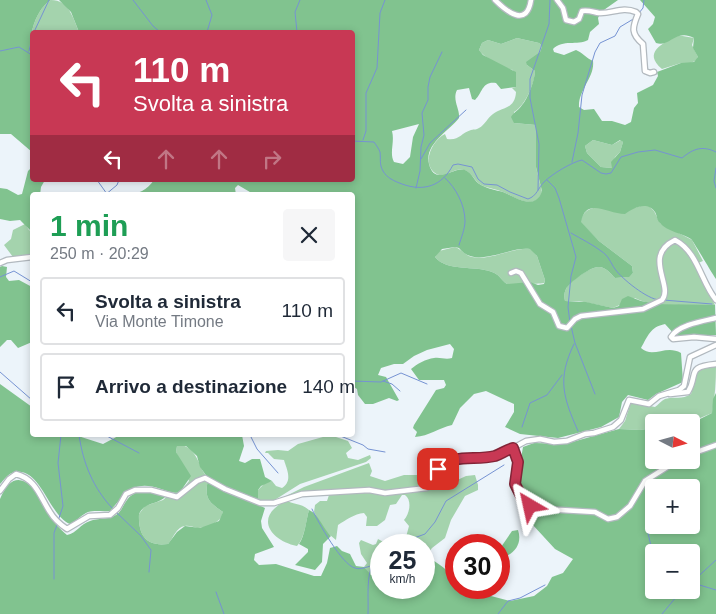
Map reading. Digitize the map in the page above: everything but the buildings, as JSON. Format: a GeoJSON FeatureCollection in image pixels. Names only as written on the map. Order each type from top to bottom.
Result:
{"type":"FeatureCollection","features":[{"type":"Feature","properties":{"kind":"street"},"geometry":{"type":"LineString","coordinates":[[495,0],[512,15],[521,16],[531,7],[531,0]]}},
{"type":"Feature","properties":{"kind":"street"},"geometry":{"type":"LineString","coordinates":[[558,0],[563,8],[566,20],[574,22],[579,18],[582,11],[587,10],[602,13],[618,9],[636,12],[638,14],[632,28],[635,37],[643,44],[645,70],[650,74],[654,72]]}},
{"type":"Feature","properties":{"kind":"street"},"geometry":{"type":"LineString","coordinates":[[511,273],[516,271],[521,273],[540,304],[553,312],[559,326],[567,328],[575,319],[581,316],[643,309],[662,300],[665,290],[660,276],[661,255],[675,240],[687,251],[698,266],[710,292],[716,300]]}},
{"type":"Feature","properties":{"kind":"street"},"geometry":{"type":"LineString","coordinates":[[0,263],[7,260],[30,257]]}},
{"type":"Feature","properties":{"kind":"street"},"geometry":{"type":"LineString","coordinates":[[716,318],[694,323],[673,334],[671,337],[674,339],[694,337],[716,339]]}},
{"type":"Feature","properties":{"kind":"street"},"geometry":{"type":"LineString","coordinates":[[0,491],[9,479],[16,474],[24,476],[39,492],[50,513],[67,529],[89,516],[97,514],[110,515],[118,508],[126,494],[136,490],[150,490],[171,497],[177,497],[197,481],[205,478],[225,489],[260,503],[274,503],[302,494],[369,490],[385,493],[427,488],[434,482],[438,469],[444,463],[458,458],[487,458],[526,441],[540,439],[554,442],[567,441],[584,434],[602,431],[619,423],[629,400],[649,404],[658,396],[679,390],[685,384],[686,368],[690,357],[716,345]]}},
{"type":"Feature","properties":{"kind":"street"},"geometry":{"type":"LineString","coordinates":[[666,394],[674,395],[688,392],[693,372],[699,368],[716,364]]}},
{"type":"Feature","properties":{"kind":"street"},"geometry":{"type":"LineString","coordinates":[[700,451],[716,446]]}},
{"type":"Feature","properties":{"kind":"street"},"geometry":{"type":"LineString","coordinates":[[513,448],[518,462],[515,484],[523,500],[530,506],[544,510],[595,512],[608,518],[617,517],[630,506],[645,481],[664,469]]}},
{"type":"Feature","properties":{"kind":"green space"},"geometry":{"type":"Polygon","coordinates":[[[0,0],[51,0],[40,12],[32,30],[30,30],[30,150],[11,134],[0,134],[0,0]]]}},
{"type":"Feature","properties":{"kind":"green space"},"geometry":{"type":"Polygon","coordinates":[[[51,0],[66,6],[78,30],[32,30],[35,20],[45,5],[51,0]]]}},
{"type":"Feature","properties":{"kind":"green space"},"geometry":{"type":"Polygon","coordinates":[[[59,0],[618,0],[601,12],[598,18],[599,24],[590,32],[588,40],[579,43],[561,44],[553,49],[554,52],[564,55],[576,50],[593,61],[592,73],[581,95],[579,107],[584,110],[594,109],[602,121],[612,121],[625,125],[631,122],[634,108],[638,103],[637,93],[653,85],[658,76],[657,72],[681,63],[694,62],[698,57],[693,48],[694,38],[688,36],[682,35],[665,43],[656,43],[648,29],[653,24],[655,17],[640,0],[716,0],[716,279],[691,239],[663,226],[658,221],[656,213],[649,207],[641,206],[625,214],[593,208],[584,214],[581,222],[599,241],[632,266],[633,273],[629,277],[615,278],[604,268],[595,267],[571,283],[566,289],[564,296],[565,301],[586,302],[613,308],[619,306],[622,299],[628,296],[658,304],[715,305],[716,335],[675,335],[665,324],[656,327],[641,348],[650,352],[670,350],[681,353],[683,382],[656,394],[648,400],[628,395],[622,402],[619,417],[601,427],[558,438],[520,434],[505,427],[514,412],[514,404],[486,391],[474,394],[460,408],[452,425],[415,437],[417,432],[413,428],[414,425],[436,390],[444,388],[446,385],[444,380],[419,380],[411,369],[431,359],[452,358],[454,349],[450,344],[427,350],[403,364],[394,364],[381,368],[378,375],[386,377],[399,400],[397,401],[389,398],[373,404],[365,404],[358,395],[355,388],[355,192],[250,192],[238,185],[235,188],[236,192],[140,192],[152,182],[355,182],[355,30],[78,30],[71,12],[59,0]],[[517,38],[501,44],[488,40],[482,43],[479,50],[483,55],[516,72],[516,87],[501,89],[496,83],[491,83],[485,85],[475,100],[472,99],[469,88],[457,90],[455,97],[459,118],[438,138],[428,157],[432,171],[436,174],[440,175],[465,170],[479,184],[530,202],[535,201],[542,191],[536,167],[536,125],[514,123],[511,117],[529,94],[534,79],[535,71],[526,62],[540,52],[542,46],[539,43],[517,38]],[[419,124],[392,131],[394,162],[403,164],[410,157],[413,137],[419,124]],[[593,140],[585,146],[587,153],[601,167],[612,168],[611,162],[620,152],[623,142],[620,140],[612,145],[593,140]],[[455,247],[442,249],[435,257],[446,265],[492,272],[507,284],[530,282],[538,285],[544,284],[545,280],[537,256],[530,249],[521,249],[493,256],[474,257],[455,247]]]}},
{"type":"Feature","properties":{"kind":"green space"},"geometry":{"type":"Polygon","coordinates":[[[677,35],[694,38],[692,45],[698,57],[697,60],[662,69],[656,63],[654,53],[661,45],[677,35]]]}},
{"type":"Feature","properties":{"kind":"green space"},"geometry":{"type":"Polygon","coordinates":[[[517,38],[539,43],[542,46],[540,52],[527,65],[535,71],[529,94],[522,105],[514,112],[514,123],[536,125],[536,167],[542,192],[539,198],[530,202],[481,185],[464,170],[438,175],[429,163],[430,152],[433,146],[445,134],[447,139],[454,139],[468,131],[478,129],[493,114],[511,105],[516,92],[512,88],[516,87],[513,70],[494,62],[479,50],[482,43],[488,40],[501,44],[517,38]]]}},
{"type":"Feature","properties":{"kind":"green space"},"geometry":{"type":"Polygon","coordinates":[[[593,140],[612,145],[621,140],[623,142],[620,152],[615,157],[612,168],[601,167],[587,153],[585,146],[593,140]]]}},
{"type":"Feature","properties":{"kind":"green space"},"geometry":{"type":"Polygon","coordinates":[[[30,169],[30,182],[44,182],[40,192],[30,192],[30,230],[20,220],[0,219],[0,188],[7,189],[18,195],[22,194],[30,169]]]}},
{"type":"Feature","properties":{"kind":"green space"},"geometry":{"type":"Polygon","coordinates":[[[642,205],[649,206],[654,211],[660,223],[692,240],[703,261],[698,263],[696,267],[715,305],[661,304],[635,298],[613,308],[579,301],[565,301],[566,289],[571,282],[595,267],[604,268],[615,278],[628,277],[633,273],[632,266],[599,241],[580,222],[584,214],[590,209],[598,207],[634,208],[642,205]]]}},
{"type":"Feature","properties":{"kind":"green space"},"geometry":{"type":"Polygon","coordinates":[[[25,224],[30,231],[30,256],[13,257],[4,245],[11,239],[13,230],[25,224]]]}},
{"type":"Feature","properties":{"kind":"green space"},"geometry":{"type":"Polygon","coordinates":[[[455,247],[470,256],[479,258],[516,250],[531,249],[537,256],[545,280],[544,283],[507,284],[492,272],[446,265],[435,257],[439,251],[455,247]]]}},
{"type":"Feature","properties":{"kind":"green space"},"geometry":{"type":"Polygon","coordinates":[[[2,266],[7,267],[6,277],[9,281],[19,280],[30,286],[30,343],[18,348],[11,340],[7,340],[0,347],[0,267],[2,266]]]}},
{"type":"Feature","properties":{"kind":"green space"},"geometry":{"type":"Polygon","coordinates":[[[716,366],[712,413],[700,418],[700,414],[645,414],[645,429],[619,429],[625,421],[631,402],[655,407],[665,399],[691,394],[697,370],[716,366]]]}},
{"type":"Feature","properties":{"kind":"green space"},"geometry":{"type":"Polygon","coordinates":[[[0,384],[30,406],[30,437],[81,437],[103,444],[116,437],[242,437],[244,446],[239,461],[245,463],[252,459],[260,459],[265,477],[272,481],[261,486],[258,490],[258,500],[252,502],[265,508],[261,521],[262,528],[274,547],[255,554],[254,560],[259,565],[276,564],[314,576],[321,576],[327,563],[330,548],[337,546],[342,551],[350,554],[356,566],[364,567],[370,574],[370,599],[435,599],[435,562],[445,569],[445,599],[502,599],[510,601],[534,596],[547,586],[552,577],[563,573],[573,559],[555,549],[520,511],[517,482],[523,447],[534,443],[565,444],[619,429],[645,429],[645,469],[700,469],[700,419],[712,413],[713,399],[716,393],[716,614],[0,614],[0,499],[10,483],[15,480],[26,482],[32,487],[53,520],[67,535],[87,522],[110,518],[116,515],[131,496],[140,492],[151,492],[166,496],[160,501],[145,507],[139,514],[142,534],[154,544],[168,544],[177,532],[185,526],[200,528],[219,521],[223,512],[208,498],[208,478],[200,467],[197,456],[186,446],[177,446],[176,452],[191,476],[180,492],[172,492],[151,486],[137,487],[126,493],[110,511],[88,512],[70,524],[56,512],[32,477],[24,472],[8,475],[0,484],[0,384]]]}},
{"type":"Feature","properties":{"kind":"green space"},"geometry":{"type":"Polygon","coordinates":[[[323,437],[336,437],[348,441],[352,448],[346,453],[348,458],[358,460],[370,455],[371,458],[366,462],[300,484],[273,501],[258,500],[258,490],[265,483],[272,481],[276,486],[282,488],[288,479],[288,471],[284,460],[274,459],[268,453],[265,453],[266,451],[288,451],[298,444],[323,437]]]}},
{"type":"Feature","properties":{"kind":"green space"},"geometry":{"type":"Polygon","coordinates":[[[182,445],[192,451],[208,478],[208,498],[223,512],[222,516],[213,524],[205,527],[182,527],[168,544],[154,544],[142,534],[139,514],[145,506],[163,500],[171,493],[180,492],[189,481],[176,452],[177,446],[182,445]]]}},
{"type":"Feature","properties":{"kind":"green space"},"geometry":{"type":"Polygon","coordinates":[[[369,463],[372,471],[370,476],[385,481],[404,475],[425,475],[427,477],[419,487],[430,484],[435,469],[441,463],[445,466],[448,480],[453,482],[466,476],[475,475],[478,485],[478,490],[465,496],[451,520],[445,538],[435,546],[435,534],[407,534],[409,526],[404,520],[409,510],[409,500],[405,495],[402,495],[396,504],[390,505],[385,520],[377,526],[366,526],[367,517],[364,513],[353,516],[338,525],[336,540],[324,530],[314,512],[315,505],[320,501],[327,501],[329,495],[306,495],[286,500],[286,496],[304,487],[369,463]]]}},
{"type":"Feature","properties":{"kind":"green space"},"geometry":{"type":"Polygon","coordinates":[[[286,500],[309,510],[304,534],[297,546],[279,539],[269,527],[268,520],[270,514],[286,500]]]}},
{"type":"Feature","properties":{"kind":"green space"},"geometry":{"type":"Polygon","coordinates":[[[309,510],[316,515],[331,536],[323,544],[322,562],[315,570],[295,565],[308,552],[308,549],[299,544],[309,510]]]}},
{"type":"Feature","properties":{"kind":"green space"},"geometry":{"type":"Polygon","coordinates":[[[518,530],[519,540],[516,549],[510,554],[510,534],[512,531],[518,530]]]}},
{"type":"Feature","properties":{"kind":"green space"},"geometry":{"type":"Polygon","coordinates":[[[361,540],[370,544],[370,574],[364,567],[367,563],[361,554],[359,543],[361,540]]]}},
{"type":"Feature","properties":{"kind":"waterway"},"geometry":{"type":"LineString","coordinates":[[35,30],[49,0]]}},
{"type":"Feature","properties":{"kind":"waterway"},"geometry":{"type":"LineString","coordinates":[[133,0],[158,30]]}},
{"type":"Feature","properties":{"kind":"waterway"},"geometry":{"type":"LineString","coordinates":[[206,0],[212,15],[208,30]]}},
{"type":"Feature","properties":{"kind":"waterway"},"geometry":{"type":"LineString","coordinates":[[297,30],[295,12],[300,0]]}},
{"type":"Feature","properties":{"kind":"waterway"},"geometry":{"type":"LineString","coordinates":[[363,140],[366,131],[366,93],[377,68],[380,13],[385,0]]}},
{"type":"Feature","properties":{"kind":"waterway"},"geometry":{"type":"LineString","coordinates":[[538,190],[539,144],[530,98],[530,79],[549,24],[550,0]]}},
{"type":"Feature","properties":{"kind":"waterway"},"geometry":{"type":"LineString","coordinates":[[639,13],[643,8],[644,0]]}},
{"type":"Feature","properties":{"kind":"waterway"},"geometry":{"type":"LineString","coordinates":[[572,162],[578,133],[582,95],[595,52],[600,43],[615,36],[620,27],[635,18]]}},
{"type":"Feature","properties":{"kind":"waterway"},"geometry":{"type":"LineString","coordinates":[[0,51],[19,47],[30,54]]}},
{"type":"Feature","properties":{"kind":"waterway"},"geometry":{"type":"LineString","coordinates":[[29,51],[30,47]]}},
{"type":"Feature","properties":{"kind":"waterway"},"geometry":{"type":"LineString","coordinates":[[416,188],[424,135],[422,113],[428,100],[430,77],[442,52]]}},
{"type":"Feature","properties":{"kind":"waterway"},"geometry":{"type":"LineString","coordinates":[[421,159],[430,143],[466,110]]}},
{"type":"Feature","properties":{"kind":"waterway"},"geometry":{"type":"LineString","coordinates":[[355,141],[374,142],[380,152],[383,171],[391,179],[402,184],[418,187],[432,185],[443,178],[453,165],[458,164],[472,167],[478,179],[484,184],[497,185],[528,199],[552,175],[578,161],[582,160],[601,173],[606,174],[611,173],[621,157],[638,152],[655,150],[682,158],[690,152],[702,148],[716,152]]}},
{"type":"Feature","properties":{"kind":"waterway"},"geometry":{"type":"LineString","coordinates":[[716,168],[714,181],[716,188]]}},
{"type":"Feature","properties":{"kind":"waterway"},"geometry":{"type":"LineString","coordinates":[[445,178],[453,187],[462,203],[465,215],[464,230],[459,245]]}},
{"type":"Feature","properties":{"kind":"waterway"},"geometry":{"type":"LineString","coordinates":[[547,180],[555,188],[559,198],[576,257],[571,276],[568,307],[570,323]]}},
{"type":"Feature","properties":{"kind":"waterway"},"geometry":{"type":"LineString","coordinates":[[98,182],[106,192]]}},
{"type":"Feature","properties":{"kind":"waterway"},"geometry":{"type":"LineString","coordinates":[[109,192],[118,182]]}},
{"type":"Feature","properties":{"kind":"waterway"},"geometry":{"type":"LineString","coordinates":[[571,233],[604,253],[618,273],[635,288],[659,300]]}},
{"type":"Feature","properties":{"kind":"waterway"},"geometry":{"type":"LineString","coordinates":[[0,277],[14,271],[30,281]]}},
{"type":"Feature","properties":{"kind":"waterway"},"geometry":{"type":"LineString","coordinates":[[663,300],[712,304]]}},
{"type":"Feature","properties":{"kind":"waterway"},"geometry":{"type":"LineString","coordinates":[[571,326],[575,343],[595,394]]}},
{"type":"Feature","properties":{"kind":"waterway"},"geometry":{"type":"LineString","coordinates":[[574,344],[565,368],[564,388],[578,431]]}},
{"type":"Feature","properties":{"kind":"waterway"},"geometry":{"type":"LineString","coordinates":[[0,372],[30,398]]}},
{"type":"Feature","properties":{"kind":"waterway"},"geometry":{"type":"LineString","coordinates":[[355,381],[381,382],[401,373],[427,384]]}},
{"type":"Feature","properties":{"kind":"waterway"},"geometry":{"type":"LineString","coordinates":[[522,427],[530,403],[547,395],[562,375]]}},
{"type":"Feature","properties":{"kind":"waterway"},"geometry":{"type":"LineString","coordinates":[[383,381],[392,384],[400,391]]}},
{"type":"Feature","properties":{"kind":"waterway"},"geometry":{"type":"LineString","coordinates":[[58,521],[63,506],[58,463],[61,437]]}},
{"type":"Feature","properties":{"kind":"waterway"},"geometry":{"type":"LineString","coordinates":[[79,437],[90,475],[100,493],[113,509]]}},
{"type":"Feature","properties":{"kind":"waterway"},"geometry":{"type":"LineString","coordinates":[[109,437],[139,453]]}},
{"type":"Feature","properties":{"kind":"waterway"},"geometry":{"type":"LineString","coordinates":[[251,437],[257,449],[278,473]]}},
{"type":"Feature","properties":{"kind":"waterway"},"geometry":{"type":"LineString","coordinates":[[343,437],[368,449],[385,452]]}},
{"type":"Feature","properties":{"kind":"waterway"},"geometry":{"type":"LineString","coordinates":[[425,534],[435,522],[446,501],[504,465]]}},
{"type":"Feature","properties":{"kind":"waterway"},"geometry":{"type":"LineString","coordinates":[[312,509],[337,551],[350,565],[357,569],[370,566]]}},
{"type":"Feature","properties":{"kind":"waterway"},"geometry":{"type":"LineString","coordinates":[[116,512],[141,536],[151,550],[149,572]]}},
{"type":"Feature","properties":{"kind":"waterway"},"geometry":{"type":"LineString","coordinates":[[54,579],[54,533],[57,525]]}},
{"type":"Feature","properties":{"kind":"waterway"},"geometry":{"type":"LineString","coordinates":[[648,534],[651,544]]}},
{"type":"Feature","properties":{"kind":"waterway"},"geometry":{"type":"LineString","coordinates":[[700,575],[716,560]]}},
{"type":"Feature","properties":{"kind":"waterway"},"geometry":{"type":"LineString","coordinates":[[368,614],[368,581],[370,573]]}},
{"type":"Feature","properties":{"kind":"waterway"},"geometry":{"type":"LineString","coordinates":[[498,614],[508,601],[520,598],[545,585]]}},
{"type":"Feature","properties":{"kind":"waterway"},"geometry":{"type":"LineString","coordinates":[[700,585],[716,590]]}},
{"type":"Feature","properties":{"kind":"waterway"},"geometry":{"type":"LineString","coordinates":[[216,592],[224,614]]}},
{"type":"Feature","properties":{"kind":"waterway"},"geometry":{"type":"LineString","coordinates":[[662,614],[674,599]]}},
{"type":"Feature","properties":{"kind":"route"},"geometry":{"type":"LineString","coordinates":[[438,469],[444,463],[458,458],[480,459],[498,455],[513,448],[519,467],[515,484],[523,500],[530,506]]}}]}
